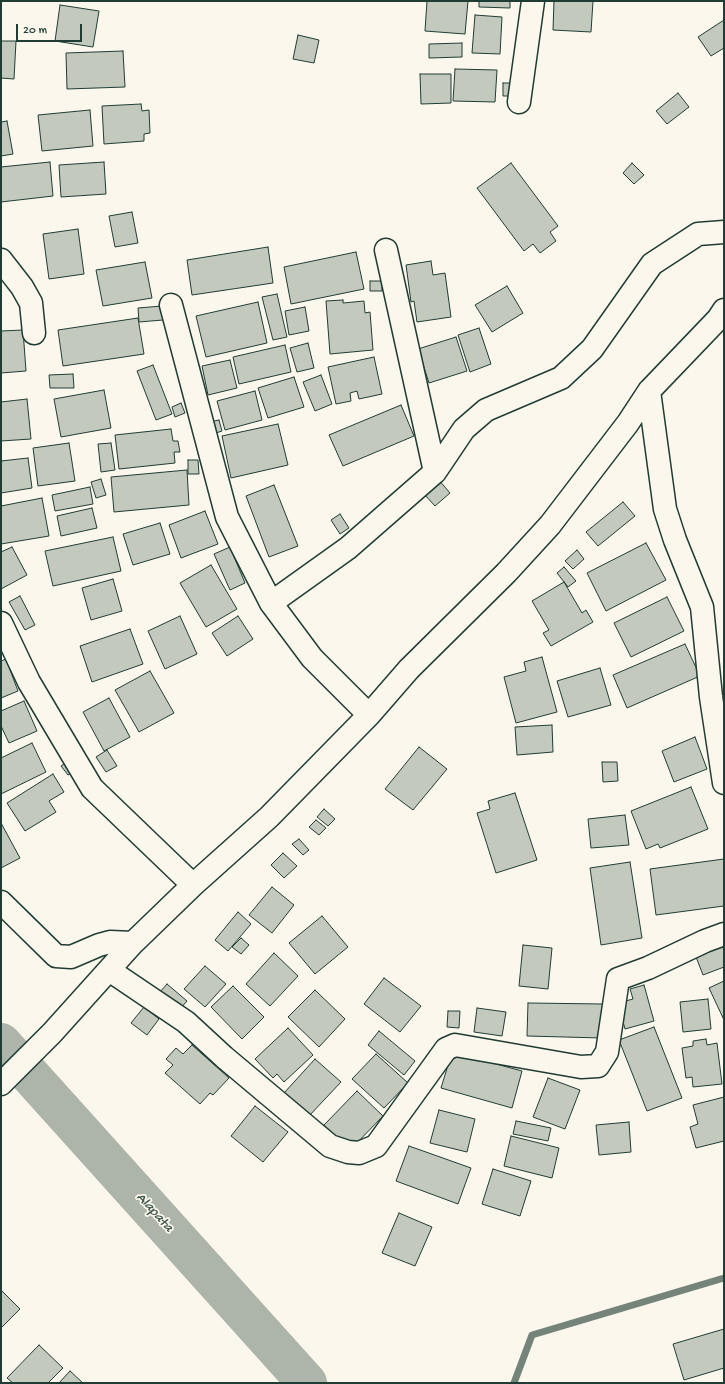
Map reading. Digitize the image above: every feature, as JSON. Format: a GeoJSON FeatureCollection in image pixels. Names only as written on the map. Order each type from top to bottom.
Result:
{"type":"FeatureCollection","features":[{"type":"Feature","properties":{"kind":"street"},"geometry":{"type":"LineString","coordinates":[[519,102],[533,1]]}},
{"type":"Feature","properties":{"kind":"street"},"geometry":{"type":"LineString","coordinates":[[271,603],[348,548],[435,472],[464,429],[486,410],[561,378],[592,349],[652,264],[698,234],[724,232]]}},
{"type":"Feature","properties":{"kind":"street"},"geometry":{"type":"LineString","coordinates":[[386,250],[435,472]]}},
{"type":"Feature","properties":{"kind":"street"},"geometry":{"type":"LineString","coordinates":[[1,260],[22,286],[31,303],[34,333]]}},
{"type":"Feature","properties":{"kind":"street"},"geometry":{"type":"LineString","coordinates":[[170,305],[227,517],[271,603],[312,658],[369,715]]}},
{"type":"Feature","properties":{"kind":"street"},"geometry":{"type":"LineString","coordinates":[[1,1084],[52,1033],[133,943],[269,817],[369,715],[409,669],[506,573],[550,525],[628,423],[649,391],[718,319],[724,310]]}},
{"type":"Feature","properties":{"kind":"street"},"geometry":{"type":"LineString","coordinates":[[649,391],[665,509],[675,540],[702,607],[718,695],[724,783]]}},
{"type":"Feature","properties":{"kind":"street"},"geometry":{"type":"LineString","coordinates":[[1,623],[29,682],[92,788],[194,885]]}},
{"type":"Feature","properties":{"kind":"street"},"geometry":{"type":"LineString","coordinates":[[1,902],[56,956],[71,957],[110,942],[133,943]]}},
{"type":"Feature","properties":{"kind":"street"},"geometry":{"type":"LineString","coordinates":[[109,970],[186,1022],[224,1058],[330,1146],[348,1152],[359,1153],[376,1146],[446,1049],[455,1045],[581,1067],[598,1066],[607,1052],[618,979],[648,968],[705,941],[724,934]]}},
{"type":"Feature","properties":{"kind":"building"},"geometry":{"type":"Polygon","coordinates":[[[427,1],[468,1],[465,34],[425,31],[427,1]]]}},
{"type":"Feature","properties":{"kind":"building"},"geometry":{"type":"Polygon","coordinates":[[[479,1],[510,1],[510,8],[479,7],[479,1]]]}},
{"type":"Feature","properties":{"kind":"building"},"geometry":{"type":"Polygon","coordinates":[[[554,1],[593,1],[591,32],[553,30],[554,1]]]}},
{"type":"Feature","properties":{"kind":"building"},"geometry":{"type":"Polygon","coordinates":[[[60,5],[99,11],[93,47],[55,41],[60,5]]]}},
{"type":"Feature","properties":{"kind":"building"},"geometry":{"type":"Polygon","coordinates":[[[475,15],[502,17],[500,54],[472,53],[475,15]]]}},
{"type":"Feature","properties":{"kind":"building"},"geometry":{"type":"Polygon","coordinates":[[[724,20],[724,48],[711,56],[698,37],[724,20]]]}},
{"type":"Feature","properties":{"kind":"building"},"geometry":{"type":"Polygon","coordinates":[[[298,35],[319,40],[314,63],[293,59],[298,35]]]}},
{"type":"Feature","properties":{"kind":"building"},"geometry":{"type":"Polygon","coordinates":[[[1,41],[16,41],[14,79],[1,78],[1,41]]]}},
{"type":"Feature","properties":{"kind":"building"},"geometry":{"type":"Polygon","coordinates":[[[462,43],[462,57],[429,58],[429,44],[462,43]]]}},
{"type":"Feature","properties":{"kind":"building"},"geometry":{"type":"Polygon","coordinates":[[[123,51],[125,87],[67,89],[66,53],[123,51]]]}},
{"type":"Feature","properties":{"kind":"building"},"geometry":{"type":"Polygon","coordinates":[[[455,69],[497,70],[495,102],[453,101],[455,69]]]}},
{"type":"Feature","properties":{"kind":"building"},"geometry":{"type":"Polygon","coordinates":[[[420,74],[451,74],[451,103],[421,104],[420,74]]]}},
{"type":"Feature","properties":{"kind":"building"},"geometry":{"type":"Polygon","coordinates":[[[503,83],[516,83],[516,96],[503,96],[503,83]]]}},
{"type":"Feature","properties":{"kind":"building"},"geometry":{"type":"Polygon","coordinates":[[[678,93],[689,107],[667,124],[656,111],[678,93]]]}},
{"type":"Feature","properties":{"kind":"building"},"geometry":{"type":"Polygon","coordinates":[[[141,104],[142,111],[149,110],[150,133],[144,134],[144,141],[104,144],[102,106],[141,104]]]}},
{"type":"Feature","properties":{"kind":"building"},"geometry":{"type":"Polygon","coordinates":[[[90,110],[93,146],[42,151],[38,115],[90,110]]]}},
{"type":"Feature","properties":{"kind":"building"},"geometry":{"type":"Polygon","coordinates":[[[7,121],[13,154],[1,156],[1,122],[7,121]]]}},
{"type":"Feature","properties":{"kind":"building"},"geometry":{"type":"Polygon","coordinates":[[[50,162],[53,196],[1,202],[1,167],[50,162]]]}},
{"type":"Feature","properties":{"kind":"building"},"geometry":{"type":"Polygon","coordinates":[[[104,162],[106,194],[61,197],[59,165],[104,162]]]}},
{"type":"Feature","properties":{"kind":"building"},"geometry":{"type":"Polygon","coordinates":[[[511,163],[558,226],[550,232],[556,241],[540,253],[533,244],[524,251],[477,188],[511,163]]]}},
{"type":"Feature","properties":{"kind":"building"},"geometry":{"type":"Polygon","coordinates":[[[632,163],[644,175],[634,184],[623,173],[632,163]]]}},
{"type":"Feature","properties":{"kind":"building"},"geometry":{"type":"Polygon","coordinates":[[[132,212],[138,243],[115,247],[109,216],[132,212]]]}},
{"type":"Feature","properties":{"kind":"building"},"geometry":{"type":"Polygon","coordinates":[[[78,229],[84,274],[49,279],[43,234],[78,229]]]}},
{"type":"Feature","properties":{"kind":"building"},"geometry":{"type":"Polygon","coordinates":[[[268,247],[273,283],[192,295],[187,260],[268,247]]]}},
{"type":"Feature","properties":{"kind":"building"},"geometry":{"type":"Polygon","coordinates":[[[356,252],[364,289],[291,304],[284,267],[356,252]]]}},
{"type":"Feature","properties":{"kind":"building"},"geometry":{"type":"Polygon","coordinates":[[[431,261],[433,275],[445,273],[451,317],[417,322],[414,301],[411,302],[406,265],[431,261]]]}},
{"type":"Feature","properties":{"kind":"building"},"geometry":{"type":"Polygon","coordinates":[[[145,262],[152,298],[103,306],[96,270],[145,262]]]}},
{"type":"Feature","properties":{"kind":"building"},"geometry":{"type":"Polygon","coordinates":[[[370,281],[382,281],[382,291],[370,291],[370,281]]]}},
{"type":"Feature","properties":{"kind":"building"},"geometry":{"type":"Polygon","coordinates":[[[507,286],[523,313],[492,332],[475,305],[507,286]]]}},
{"type":"Feature","properties":{"kind":"building"},"geometry":{"type":"Polygon","coordinates":[[[277,294],[287,337],[273,340],[262,297],[277,294]]]}},
{"type":"Feature","properties":{"kind":"building"},"geometry":{"type":"Polygon","coordinates":[[[343,300],[343,303],[364,301],[365,313],[370,312],[373,350],[330,354],[326,301],[343,300]]]}},
{"type":"Feature","properties":{"kind":"building"},"geometry":{"type":"Polygon","coordinates":[[[258,302],[267,343],[206,357],[196,316],[258,302]]]}},
{"type":"Feature","properties":{"kind":"building"},"geometry":{"type":"Polygon","coordinates":[[[162,306],[163,320],[139,322],[138,308],[162,306]]]}},
{"type":"Feature","properties":{"kind":"building"},"geometry":{"type":"Polygon","coordinates":[[[305,307],[309,331],[289,335],[285,311],[305,307]]]}},
{"type":"Feature","properties":{"kind":"building"},"geometry":{"type":"Polygon","coordinates":[[[138,318],[144,354],[63,366],[58,330],[138,318]]]}},
{"type":"Feature","properties":{"kind":"building"},"geometry":{"type":"Polygon","coordinates":[[[479,328],[491,364],[470,372],[458,335],[479,328]]]}},
{"type":"Feature","properties":{"kind":"building"},"geometry":{"type":"Polygon","coordinates":[[[23,330],[26,371],[1,373],[1,331],[23,330]]]}},
{"type":"Feature","properties":{"kind":"building"},"geometry":{"type":"Polygon","coordinates":[[[456,337],[467,371],[429,383],[418,349],[456,337]]]}},
{"type":"Feature","properties":{"kind":"building"},"geometry":{"type":"Polygon","coordinates":[[[308,343],[314,368],[297,372],[290,348],[308,343]]]}},
{"type":"Feature","properties":{"kind":"building"},"geometry":{"type":"Polygon","coordinates":[[[285,345],[291,372],[239,384],[233,357],[285,345]]]}},
{"type":"Feature","properties":{"kind":"building"},"geometry":{"type":"Polygon","coordinates":[[[374,357],[382,394],[359,399],[357,391],[350,393],[351,401],[336,404],[328,367],[374,357]]]}},
{"type":"Feature","properties":{"kind":"building"},"geometry":{"type":"Polygon","coordinates":[[[230,360],[237,388],[208,395],[202,366],[230,360]]]}},
{"type":"Feature","properties":{"kind":"building"},"geometry":{"type":"Polygon","coordinates":[[[153,365],[172,414],[156,420],[137,371],[153,365]]]}},
{"type":"Feature","properties":{"kind":"building"},"geometry":{"type":"Polygon","coordinates":[[[73,374],[74,388],[50,388],[49,375],[73,374]]]}},
{"type":"Feature","properties":{"kind":"building"},"geometry":{"type":"Polygon","coordinates":[[[321,375],[332,404],[315,411],[303,382],[321,375]]]}},
{"type":"Feature","properties":{"kind":"building"},"geometry":{"type":"Polygon","coordinates":[[[294,377],[304,407],[268,418],[258,388],[294,377]]]}},
{"type":"Feature","properties":{"kind":"building"},"geometry":{"type":"Polygon","coordinates":[[[104,390],[111,428],[61,437],[54,399],[104,390]]]}},
{"type":"Feature","properties":{"kind":"building"},"geometry":{"type":"Polygon","coordinates":[[[255,391],[262,420],[225,430],[217,401],[255,391]]]}},
{"type":"Feature","properties":{"kind":"building"},"geometry":{"type":"Polygon","coordinates":[[[27,399],[31,439],[1,441],[1,402],[27,399]]]}},
{"type":"Feature","properties":{"kind":"building"},"geometry":{"type":"Polygon","coordinates":[[[181,403],[185,413],[175,417],[172,407],[181,403]]]}},
{"type":"Feature","properties":{"kind":"building"},"geometry":{"type":"Polygon","coordinates":[[[401,405],[414,436],[343,466],[329,435],[401,405]]]}},
{"type":"Feature","properties":{"kind":"building"},"geometry":{"type":"Polygon","coordinates":[[[219,420],[222,431],[213,434],[210,422],[219,420]]]}},
{"type":"Feature","properties":{"kind":"building"},"geometry":{"type":"Polygon","coordinates":[[[278,424],[288,465],[231,478],[222,436],[278,424]]]}},
{"type":"Feature","properties":{"kind":"building"},"geometry":{"type":"Polygon","coordinates":[[[171,429],[173,441],[178,441],[180,452],[174,452],[175,463],[119,469],[115,435],[171,429]]]}},
{"type":"Feature","properties":{"kind":"building"},"geometry":{"type":"Polygon","coordinates":[[[69,443],[75,481],[38,486],[33,448],[69,443]]]}},
{"type":"Feature","properties":{"kind":"building"},"geometry":{"type":"Polygon","coordinates":[[[111,443],[115,470],[101,472],[98,444],[111,443]]]}},
{"type":"Feature","properties":{"kind":"building"},"geometry":{"type":"Polygon","coordinates":[[[28,458],[32,488],[1,493],[1,461],[28,458]]]}},
{"type":"Feature","properties":{"kind":"building"},"geometry":{"type":"Polygon","coordinates":[[[188,460],[198,460],[199,474],[188,474],[188,460]]]}},
{"type":"Feature","properties":{"kind":"building"},"geometry":{"type":"Polygon","coordinates":[[[187,470],[189,505],[114,512],[111,477],[187,470]]]}},
{"type":"Feature","properties":{"kind":"building"},"geometry":{"type":"Polygon","coordinates":[[[101,479],[106,495],[96,498],[91,482],[101,479]]]}},
{"type":"Feature","properties":{"kind":"building"},"geometry":{"type":"Polygon","coordinates":[[[438,479],[450,493],[435,506],[423,493],[438,479]]]}},
{"type":"Feature","properties":{"kind":"building"},"geometry":{"type":"Polygon","coordinates":[[[274,485],[298,546],[269,557],[246,496],[274,485]]]}},
{"type":"Feature","properties":{"kind":"building"},"geometry":{"type":"Polygon","coordinates":[[[90,487],[93,504],[55,511],[52,495],[90,487]]]}},
{"type":"Feature","properties":{"kind":"building"},"geometry":{"type":"Polygon","coordinates":[[[42,498],[49,536],[1,544],[1,506],[42,498]]]}},
{"type":"Feature","properties":{"kind":"building"},"geometry":{"type":"Polygon","coordinates":[[[623,502],[635,516],[598,546],[586,532],[623,502]]]}},
{"type":"Feature","properties":{"kind":"building"},"geometry":{"type":"Polygon","coordinates":[[[92,508],[97,528],[61,536],[57,516],[92,508]]]}},
{"type":"Feature","properties":{"kind":"building"},"geometry":{"type":"Polygon","coordinates":[[[205,511],[218,544],[181,558],[169,525],[205,511]]]}},
{"type":"Feature","properties":{"kind":"building"},"geometry":{"type":"Polygon","coordinates":[[[340,514],[349,528],[340,534],[331,520],[340,514]]]}},
{"type":"Feature","properties":{"kind":"building"},"geometry":{"type":"Polygon","coordinates":[[[160,523],[170,554],[133,565],[123,534],[160,523]]]}},
{"type":"Feature","properties":{"kind":"building"},"geometry":{"type":"Polygon","coordinates":[[[113,537],[121,571],[53,586],[45,551],[113,537]]]}},
{"type":"Feature","properties":{"kind":"building"},"geometry":{"type":"Polygon","coordinates":[[[646,543],[666,580],[606,611],[587,573],[646,543]]]}},
{"type":"Feature","properties":{"kind":"building"},"geometry":{"type":"Polygon","coordinates":[[[12,547],[27,575],[1,589],[1,552],[12,547]]]}},
{"type":"Feature","properties":{"kind":"building"},"geometry":{"type":"Polygon","coordinates":[[[230,547],[245,583],[230,590],[214,554],[230,547]]]}},
{"type":"Feature","properties":{"kind":"building"},"geometry":{"type":"Polygon","coordinates":[[[577,550],[584,559],[573,569],[565,561],[577,550]]]}},
{"type":"Feature","properties":{"kind":"building"},"geometry":{"type":"Polygon","coordinates":[[[211,565],[237,609],[206,627],[180,583],[211,565]]]}},
{"type":"Feature","properties":{"kind":"building"},"geometry":{"type":"Polygon","coordinates":[[[564,567],[576,581],[568,587],[557,573],[564,567]]]}},
{"type":"Feature","properties":{"kind":"building"},"geometry":{"type":"Polygon","coordinates":[[[113,579],[122,611],[91,620],[82,588],[113,579]]]}},
{"type":"Feature","properties":{"kind":"building"},"geometry":{"type":"Polygon","coordinates":[[[564,582],[582,613],[586,610],[593,622],[551,646],[543,633],[549,630],[532,601],[564,582]]]}},
{"type":"Feature","properties":{"kind":"building"},"geometry":{"type":"Polygon","coordinates":[[[20,596],[35,625],[25,630],[9,602],[20,596]]]}},
{"type":"Feature","properties":{"kind":"building"},"geometry":{"type":"Polygon","coordinates":[[[667,597],[684,631],[631,657],[614,623],[667,597]]]}},
{"type":"Feature","properties":{"kind":"building"},"geometry":{"type":"Polygon","coordinates":[[[180,616],[197,654],[165,669],[148,631],[180,616]]]}},
{"type":"Feature","properties":{"kind":"building"},"geometry":{"type":"Polygon","coordinates":[[[238,616],[253,639],[227,656],[212,633],[238,616]]]}},
{"type":"Feature","properties":{"kind":"building"},"geometry":{"type":"Polygon","coordinates":[[[130,629],[143,664],[92,682],[80,646],[130,629]]]}},
{"type":"Feature","properties":{"kind":"building"},"geometry":{"type":"Polygon","coordinates":[[[685,644],[700,676],[627,708],[613,675],[685,644]]]}},
{"type":"Feature","properties":{"kind":"building"},"geometry":{"type":"Polygon","coordinates":[[[542,657],[557,712],[516,723],[504,677],[526,671],[524,662],[542,657]]]}},
{"type":"Feature","properties":{"kind":"building"},"geometry":{"type":"Polygon","coordinates":[[[6,659],[18,691],[1,698],[1,661],[6,659]]]}},
{"type":"Feature","properties":{"kind":"building"},"geometry":{"type":"Polygon","coordinates":[[[600,668],[611,705],[568,717],[557,681],[600,668]]]}},
{"type":"Feature","properties":{"kind":"building"},"geometry":{"type":"Polygon","coordinates":[[[150,671],[174,713],[139,732],[115,690],[150,671]]]}},
{"type":"Feature","properties":{"kind":"building"},"geometry":{"type":"Polygon","coordinates":[[[109,698],[130,737],[104,751],[83,712],[109,698]]]}},
{"type":"Feature","properties":{"kind":"building"},"geometry":{"type":"Polygon","coordinates":[[[24,701],[37,731],[9,743],[1,726],[1,711],[24,701]]]}},
{"type":"Feature","properties":{"kind":"building"},"geometry":{"type":"Polygon","coordinates":[[[552,725],[553,752],[517,755],[515,727],[552,725]]]}},
{"type":"Feature","properties":{"kind":"building"},"geometry":{"type":"Polygon","coordinates":[[[695,737],[707,769],[674,782],[662,751],[695,737]]]}},
{"type":"Feature","properties":{"kind":"building"},"geometry":{"type":"Polygon","coordinates":[[[32,743],[46,772],[1,794],[1,758],[32,743]]]}},
{"type":"Feature","properties":{"kind":"building"},"geometry":{"type":"Polygon","coordinates":[[[419,747],[447,769],[413,810],[385,789],[419,747]]]}},
{"type":"Feature","properties":{"kind":"building"},"geometry":{"type":"Polygon","coordinates":[[[107,750],[117,766],[106,772],[96,757],[107,750]]]}},
{"type":"Feature","properties":{"kind":"building"},"geometry":{"type":"Polygon","coordinates":[[[73,758],[79,768],[68,775],[61,766],[73,758]]]}},
{"type":"Feature","properties":{"kind":"building"},"geometry":{"type":"Polygon","coordinates":[[[602,762],[617,762],[618,781],[603,782],[602,762]]]}},
{"type":"Feature","properties":{"kind":"building"},"geometry":{"type":"Polygon","coordinates":[[[53,774],[64,792],[49,801],[56,812],[25,831],[7,803],[53,774]]]}},
{"type":"Feature","properties":{"kind":"building"},"geometry":{"type":"Polygon","coordinates":[[[691,787],[708,829],[660,848],[658,844],[646,849],[631,811],[691,787]]]}},
{"type":"Feature","properties":{"kind":"building"},"geometry":{"type":"Polygon","coordinates":[[[515,793],[537,860],[496,873],[477,813],[490,809],[488,801],[515,793]]]}},
{"type":"Feature","properties":{"kind":"building"},"geometry":{"type":"Polygon","coordinates":[[[324,809],[335,819],[328,826],[317,817],[324,809]]]}},
{"type":"Feature","properties":{"kind":"building"},"geometry":{"type":"Polygon","coordinates":[[[625,815],[629,845],[591,848],[588,819],[625,815]]]}},
{"type":"Feature","properties":{"kind":"building"},"geometry":{"type":"Polygon","coordinates":[[[316,820],[326,828],[319,835],[309,827],[316,820]]]}},
{"type":"Feature","properties":{"kind":"building"},"geometry":{"type":"Polygon","coordinates":[[[1,823],[20,858],[1,868],[1,823]]]}},
{"type":"Feature","properties":{"kind":"building"},"geometry":{"type":"Polygon","coordinates":[[[299,839],[309,850],[303,855],[292,844],[299,839]]]}},
{"type":"Feature","properties":{"kind":"building"},"geometry":{"type":"Polygon","coordinates":[[[283,853],[297,866],[284,878],[271,865],[283,853]]]}},
{"type":"Feature","properties":{"kind":"building"},"geometry":{"type":"Polygon","coordinates":[[[724,859],[724,906],[656,915],[650,869],[724,859]]]}},
{"type":"Feature","properties":{"kind":"building"},"geometry":{"type":"Polygon","coordinates":[[[630,862],[642,938],[601,945],[590,868],[630,862]]]}},
{"type":"Feature","properties":{"kind":"building"},"geometry":{"type":"Polygon","coordinates":[[[272,887],[294,905],[272,933],[249,915],[272,887]]]}},
{"type":"Feature","properties":{"kind":"building"},"geometry":{"type":"Polygon","coordinates":[[[238,912],[251,924],[228,951],[215,940],[238,912]]]}},
{"type":"Feature","properties":{"kind":"building"},"geometry":{"type":"Polygon","coordinates":[[[322,916],[348,947],[315,974],[289,943],[322,916]]]}},
{"type":"Feature","properties":{"kind":"building"},"geometry":{"type":"Polygon","coordinates":[[[241,938],[249,945],[241,954],[232,947],[241,938]]]}},
{"type":"Feature","properties":{"kind":"building"},"geometry":{"type":"Polygon","coordinates":[[[724,939],[724,967],[703,975],[693,949],[724,939]]]}},
{"type":"Feature","properties":{"kind":"building"},"geometry":{"type":"Polygon","coordinates":[[[523,945],[552,948],[548,989],[519,986],[523,945]]]}},
{"type":"Feature","properties":{"kind":"building"},"geometry":{"type":"Polygon","coordinates":[[[274,953],[298,976],[270,1006],[246,984],[274,953]]]}},
{"type":"Feature","properties":{"kind":"building"},"geometry":{"type":"Polygon","coordinates":[[[205,966],[226,984],[205,1007],[184,989],[205,966]]]}},
{"type":"Feature","properties":{"kind":"building"},"geometry":{"type":"Polygon","coordinates":[[[384,978],[421,1006],[400,1032],[364,1004],[384,978]]]}},
{"type":"Feature","properties":{"kind":"building"},"geometry":{"type":"Polygon","coordinates":[[[724,981],[724,1020],[709,988],[724,981]]]}},
{"type":"Feature","properties":{"kind":"building"},"geometry":{"type":"Polygon","coordinates":[[[167,984],[187,1001],[180,1009],[160,992],[167,984]]]}},
{"type":"Feature","properties":{"kind":"building"},"geometry":{"type":"Polygon","coordinates":[[[644,985],[654,1021],[625,1029],[618,1003],[633,999],[630,989],[644,985]]]}},
{"type":"Feature","properties":{"kind":"building"},"geometry":{"type":"Polygon","coordinates":[[[233,986],[264,1017],[242,1039],[211,1007],[233,986]]]}},
{"type":"Feature","properties":{"kind":"building"},"geometry":{"type":"Polygon","coordinates":[[[315,990],[345,1019],[319,1047],[288,1017],[315,990]]]}},
{"type":"Feature","properties":{"kind":"building"},"geometry":{"type":"Polygon","coordinates":[[[708,999],[711,1029],[683,1032],[680,1002],[708,999]]]}},
{"type":"Feature","properties":{"kind":"building"},"geometry":{"type":"Polygon","coordinates":[[[528,1003],[603,1004],[602,1038],[527,1036],[528,1003]]]}},
{"type":"Feature","properties":{"kind":"building"},"geometry":{"type":"Polygon","coordinates":[[[144,1007],[159,1019],[147,1035],[131,1023],[144,1007]]]}},
{"type":"Feature","properties":{"kind":"building"},"geometry":{"type":"Polygon","coordinates":[[[477,1008],[506,1012],[502,1036],[474,1032],[477,1008]]]}},
{"type":"Feature","properties":{"kind":"building"},"geometry":{"type":"Polygon","coordinates":[[[448,1011],[460,1011],[459,1028],[447,1027],[448,1011]]]}},
{"type":"Feature","properties":{"kind":"building"},"geometry":{"type":"Polygon","coordinates":[[[654,1027],[682,1098],[647,1111],[619,1040],[654,1027]]]}},
{"type":"Feature","properties":{"kind":"building"},"geometry":{"type":"Polygon","coordinates":[[[288,1028],[313,1055],[284,1082],[277,1074],[273,1078],[255,1059],[288,1028]]]}},
{"type":"Feature","properties":{"kind":"building"},"geometry":{"type":"Polygon","coordinates":[[[379,1031],[415,1061],[404,1075],[368,1045],[379,1031]]]}},
{"type":"Feature","properties":{"kind":"building"},"geometry":{"type":"Polygon","coordinates":[[[706,1039],[707,1045],[717,1043],[722,1084],[693,1087],[692,1077],[686,1078],[682,1048],[693,1046],[693,1041],[706,1039]]]}},
{"type":"Feature","properties":{"kind":"building"},"geometry":{"type":"Polygon","coordinates":[[[192,1045],[229,1078],[213,1095],[210,1093],[200,1104],[165,1073],[173,1065],[166,1059],[176,1048],[183,1054],[192,1045]]]}},
{"type":"Feature","properties":{"kind":"building"},"geometry":{"type":"Polygon","coordinates":[[[452,1052],[522,1071],[512,1108],[441,1088],[452,1052]]]}},
{"type":"Feature","properties":{"kind":"building"},"geometry":{"type":"Polygon","coordinates":[[[376,1054],[408,1083],[384,1108],[352,1079],[376,1054]]]}},
{"type":"Feature","properties":{"kind":"building"},"geometry":{"type":"Polygon","coordinates":[[[315,1059],[341,1082],[309,1116],[284,1093],[315,1059]]]}},
{"type":"Feature","properties":{"kind":"building"},"geometry":{"type":"Polygon","coordinates":[[[548,1078],[580,1090],[565,1129],[533,1117],[548,1078]]]}},
{"type":"Feature","properties":{"kind":"building"},"geometry":{"type":"Polygon","coordinates":[[[357,1091],[383,1116],[350,1150],[324,1125],[357,1091]]]}},
{"type":"Feature","properties":{"kind":"building"},"geometry":{"type":"Polygon","coordinates":[[[724,1097],[724,1141],[696,1148],[690,1127],[698,1124],[693,1105],[724,1097]]]}},
{"type":"Feature","properties":{"kind":"building"},"geometry":{"type":"Polygon","coordinates":[[[255,1106],[288,1132],[263,1162],[231,1136],[255,1106]]]}},
{"type":"Feature","properties":{"kind":"building"},"geometry":{"type":"Polygon","coordinates":[[[439,1110],[475,1119],[467,1152],[430,1143],[439,1110]]]}},
{"type":"Feature","properties":{"kind":"building"},"geometry":{"type":"Polygon","coordinates":[[[516,1121],[551,1128],[548,1141],[513,1134],[516,1121]]]}},
{"type":"Feature","properties":{"kind":"building"},"geometry":{"type":"Polygon","coordinates":[[[629,1122],[631,1152],[599,1155],[596,1125],[629,1122]]]}},
{"type":"Feature","properties":{"kind":"building"},"geometry":{"type":"Polygon","coordinates":[[[511,1136],[559,1148],[552,1178],[504,1166],[511,1136]]]}},
{"type":"Feature","properties":{"kind":"building"},"geometry":{"type":"Polygon","coordinates":[[[409,1146],[471,1168],[458,1204],[396,1181],[409,1146]]]}},
{"type":"Feature","properties":{"kind":"building"},"geometry":{"type":"Polygon","coordinates":[[[493,1169],[531,1181],[520,1216],[482,1204],[493,1169]]]}},
{"type":"Feature","properties":{"kind":"building"},"geometry":{"type":"Polygon","coordinates":[[[399,1213],[432,1227],[415,1266],[382,1253],[399,1213]]]}},
{"type":"Feature","properties":{"kind":"building"},"geometry":{"type":"Polygon","coordinates":[[[1,1290],[20,1309],[1,1328],[1,1290]]]}},
{"type":"Feature","properties":{"kind":"building"},"geometry":{"type":"Polygon","coordinates":[[[724,1329],[724,1368],[684,1380],[673,1344],[724,1329]]]}},
{"type":"Feature","properties":{"kind":"building"},"geometry":{"type":"Polygon","coordinates":[[[39,1345],[63,1368],[48,1383],[13,1383],[7,1378],[39,1345]]]}},
{"type":"Feature","properties":{"kind":"building"},"geometry":{"type":"Polygon","coordinates":[[[70,1371],[83,1383],[59,1383],[70,1371]]]}},
{"type":"Feature","properties":{"kind":"waterway","name":"Alapata"},"geometry":{"type":"LineString","coordinates":[[1,1043],[307,1383]]}},
{"type":"Feature","properties":{"kind":"waterway"},"geometry":{"type":"LineString","coordinates":[[514,1383],[532,1335],[724,1278]]}}]}
